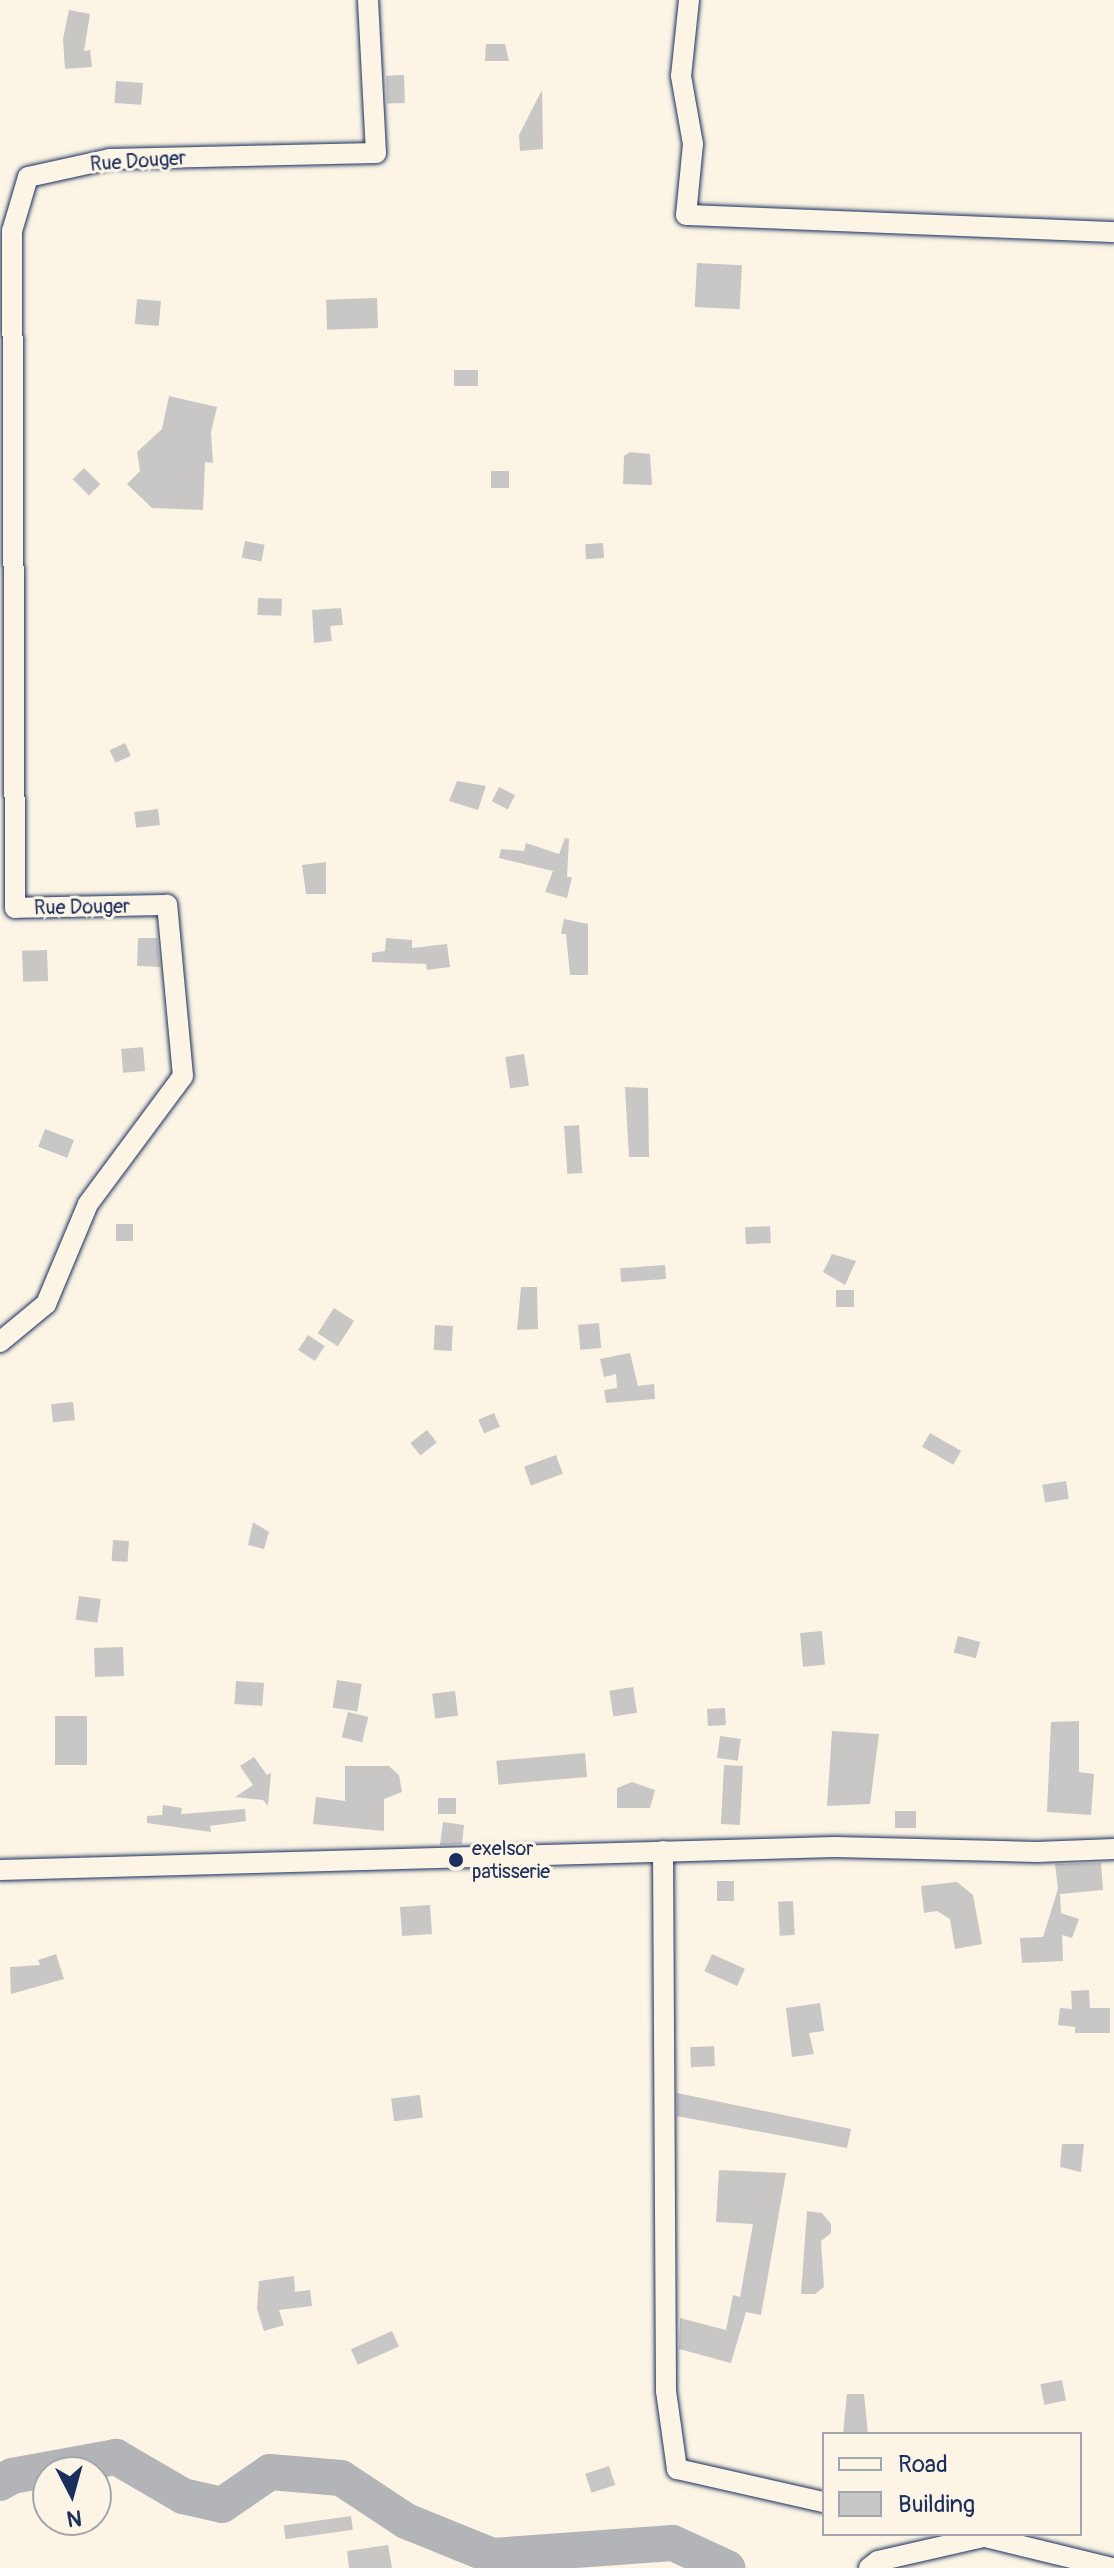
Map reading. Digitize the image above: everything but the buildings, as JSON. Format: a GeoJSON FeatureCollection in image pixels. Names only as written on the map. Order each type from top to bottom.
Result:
{"type":"FeatureCollection","features":[{"type":"Feature","properties":{"kind":"street","name":"Rue Douger"},"geometry":{"type":"LineString","coordinates":[[0,1342],[46,1304],[88,1204],[183,1076],[167,905],[15,908],[12,231],[28,177],[96,162],[376,153],[368,0]]}},
{"type":"Feature","properties":{"kind":"street"},"geometry":{"type":"LineString","coordinates":[[689,0],[681,76],[693,144],[686,215],[1114,232]]}},
{"type":"Feature","properties":{"kind":"street"},"geometry":{"type":"LineString","coordinates":[[0,1870],[663,1851],[1114,1849]]}},
{"type":"Feature","properties":{"kind":"street"},"geometry":{"type":"LineString","coordinates":[[663,1851],[666,2391],[677,2469],[822,2502]]}},
{"type":"Feature","properties":{"kind":"street"},"geometry":{"type":"LineString","coordinates":[[869,2568],[878,2561],[974,2536]]}},
{"type":"Feature","properties":{"kind":"street"},"geometry":{"type":"LineString","coordinates":[[982,2536],[1112,2568]]}},
{"type":"Feature","properties":{"kind":"waterway"},"geometry":{"type":"LineString","coordinates":[[0,2483],[12,2476],[116,2457],[183,2496],[222,2505],[270,2472],[341,2478],[406,2521],[492,2556],[673,2543],[727,2568]]}},
{"type":"Feature","properties":{"kind":"place","name":"exelsor patisserie"},"geometry":{"type":"Point","coordinates":[456,1860]}}]}
